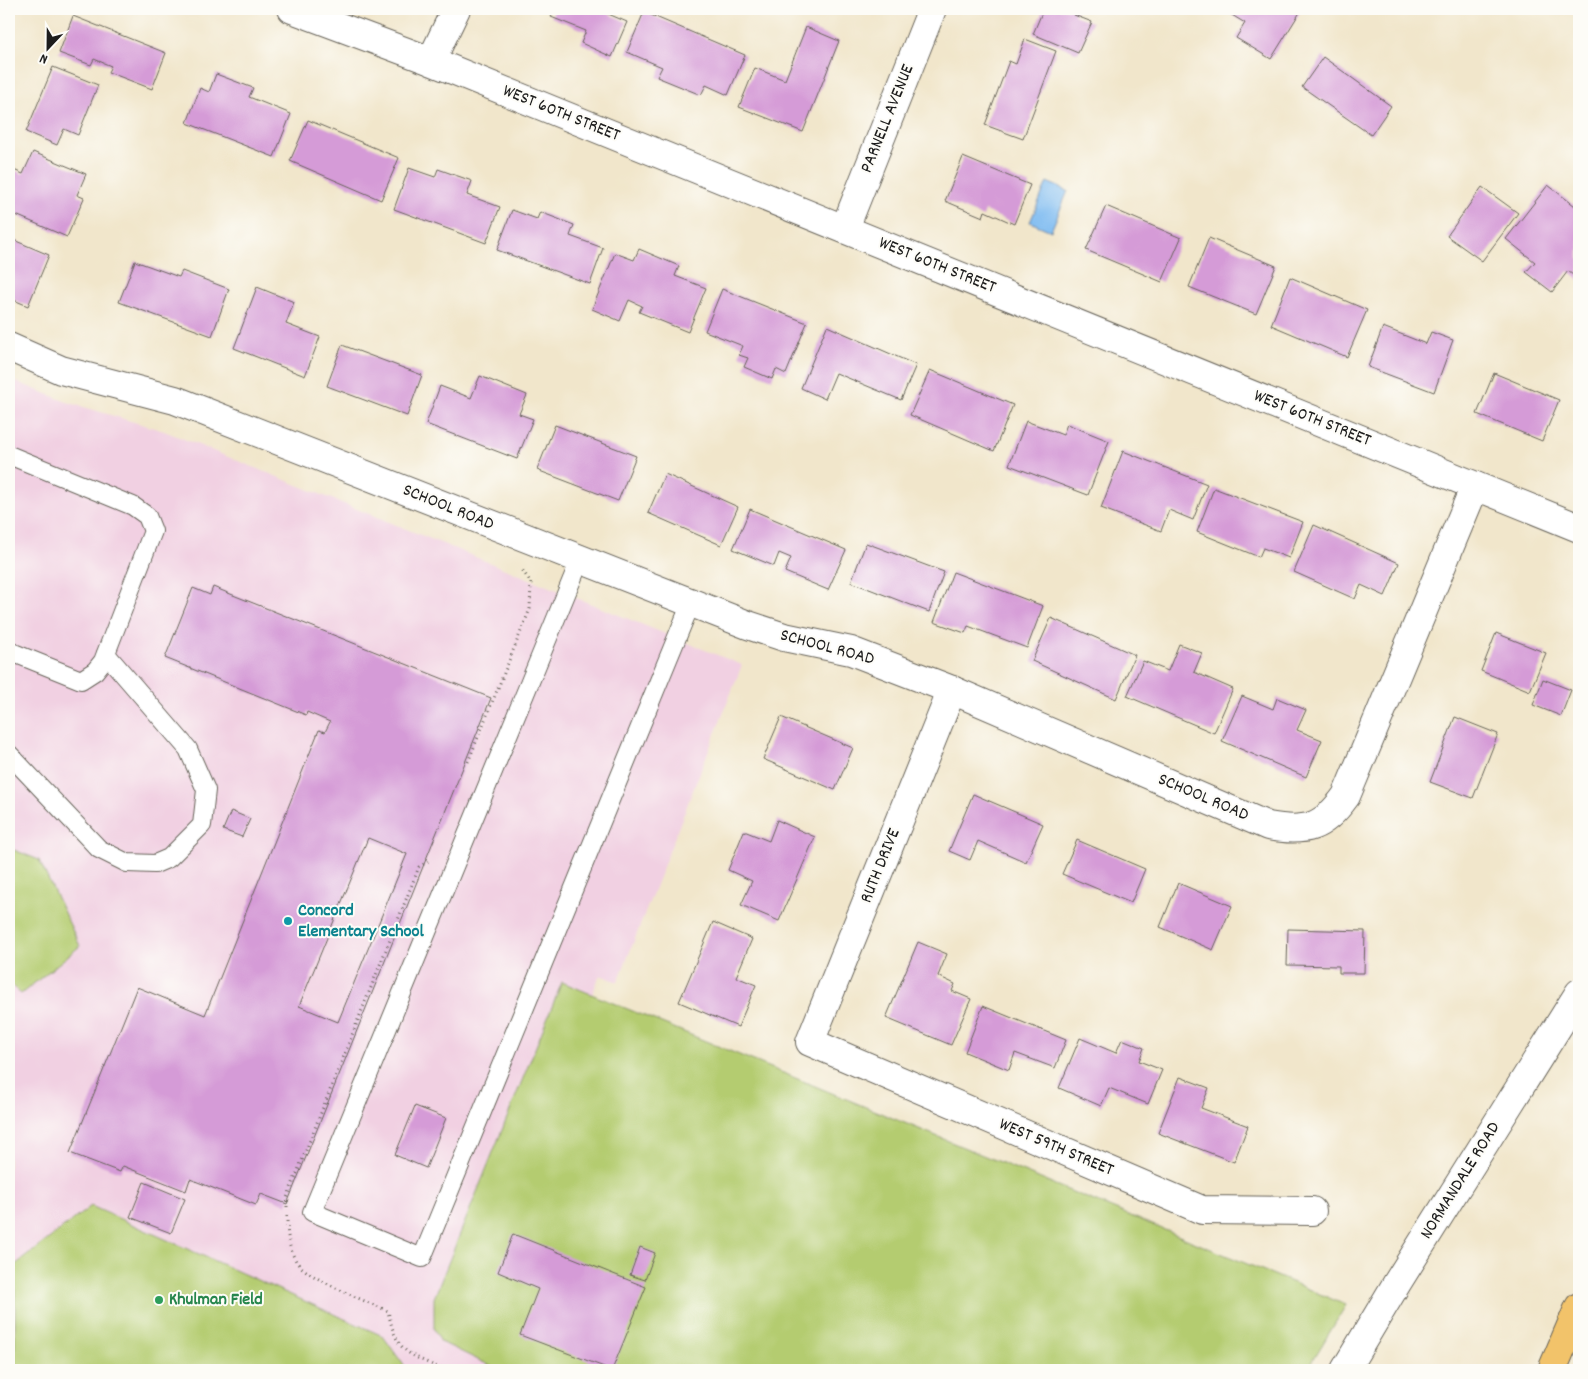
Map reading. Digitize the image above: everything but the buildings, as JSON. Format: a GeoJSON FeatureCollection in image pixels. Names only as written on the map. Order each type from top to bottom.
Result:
{"type":"FeatureCollection","features":[{"type":"Feature","properties":{"kind":"highway"},"geometry":{"type":"LineString","coordinates":[[1552,1370],[1579,1307]]}},
{"type":"Feature","properties":{"kind":"street","name":"WEST 60TH STREET"},"geometry":{"type":"LineString","coordinates":[[292,9],[431,61],[1579,528]]}},
{"type":"Feature","properties":{"kind":"street"},"geometry":{"type":"LineString","coordinates":[[431,61],[456,9]]}},
{"type":"Feature","properties":{"kind":"street","name":"PARNELL AVENUE"},"geometry":{"type":"LineString","coordinates":[[845,228],[932,9]]}},
{"type":"Feature","properties":{"kind":"street","name":"SCHOOL ROAD"},"geometry":{"type":"LineString","coordinates":[[9,347],[61,370],[175,400],[580,560],[784,637],[851,651],[952,690],[1268,826],[1292,830],[1313,827],[1332,814],[1346,796],[1475,486]]}},
{"type":"Feature","properties":{"kind":"street","name":"RUTH DRIVE"},"geometry":{"type":"LineString","coordinates":[[810,1042],[952,690]]}},
{"type":"Feature","properties":{"kind":"street","name":"NORMANDALE ROAD"},"geometry":{"type":"LineString","coordinates":[[1345,1370],[1397,1283],[1579,992]]}},
{"type":"Feature","properties":{"kind":"street","name":"WEST 59TH STREET"},"geometry":{"type":"LineString","coordinates":[[810,1042],[1202,1210],[1312,1211]]}},
{"type":"Feature","properties":{"kind":"lane"},"geometry":{"type":"LineString","coordinates":[[9,455],[133,506],[147,516],[153,531],[106,654],[95,672],[81,680],[9,651]]}},
{"type":"Feature","properties":{"kind":"lane"},"geometry":{"type":"LineString","coordinates":[[580,560],[312,1212],[422,1258],[691,603]]}},
{"type":"Feature","properties":{"kind":"lane"},"geometry":{"type":"LineString","coordinates":[[9,754],[99,849],[127,863],[155,864],[169,858],[202,825],[206,790],[188,749],[106,654]]}},
{"type":"Feature","properties":{"kind":"shaded area"},"geometry":{"type":"Polygon","coordinates":[[[9,379],[67,402],[164,431],[742,665],[618,982],[600,975],[450,1346],[507,1370],[9,1370],[9,379]]]}},
{"type":"Feature","properties":{"kind":"green space"},"geometry":{"type":"Polygon","coordinates":[[[9,848],[39,860],[80,946],[21,994],[9,983],[9,848]]]}},
{"type":"Feature","properties":{"kind":"green space"},"geometry":{"type":"Polygon","coordinates":[[[562,982],[1346,1305],[1307,1370],[499,1370],[441,1342],[434,1329],[434,1298],[562,982]]]}},
{"type":"Feature","properties":{"kind":"green space","name":"Khulman Field"},"geometry":{"type":"Polygon","coordinates":[[[91,1206],[383,1336],[405,1367],[413,1370],[15,1370],[15,1265],[91,1206]]]}},
{"type":"Feature","properties":{"kind":"water"},"geometry":{"type":"Polygon","coordinates":[[[1047,182],[1068,191],[1051,231],[1030,222],[1047,182]]]}},
{"type":"Feature","properties":{"kind":"place","name":"Concord Elementary School"},"geometry":{"type":"Point","coordinates":[288,921]}},
{"type":"Feature","properties":{"kind":"place","name":"Khulman Field"},"geometry":{"type":"Point","coordinates":[159,1300]}}]}
